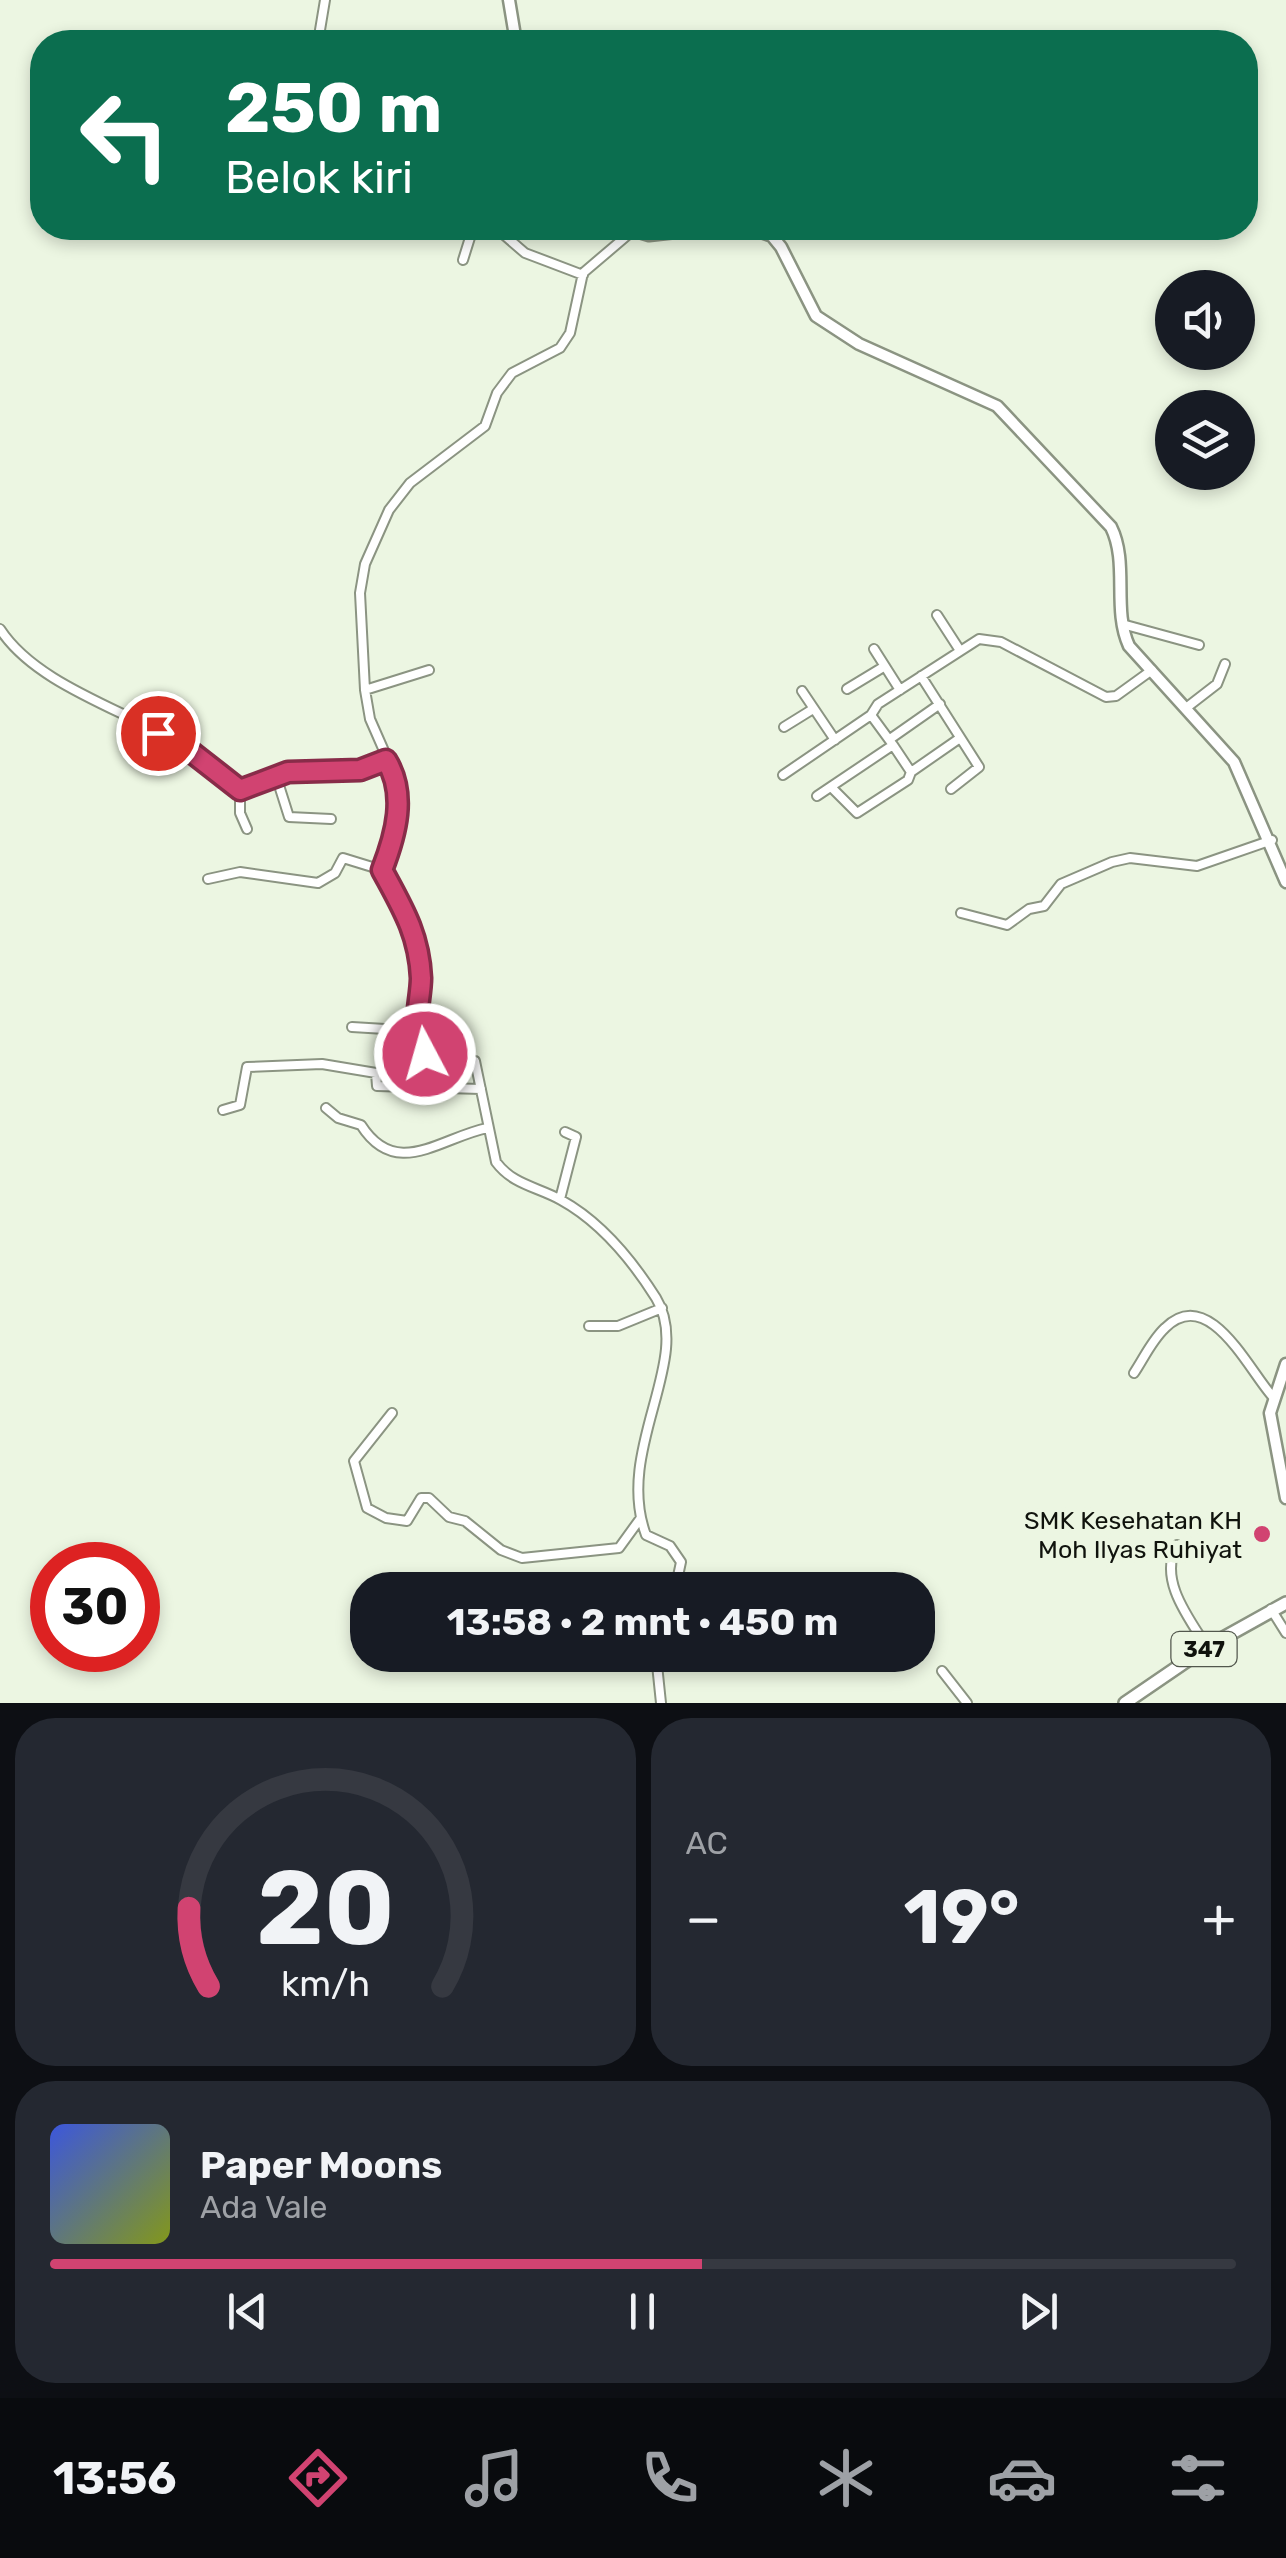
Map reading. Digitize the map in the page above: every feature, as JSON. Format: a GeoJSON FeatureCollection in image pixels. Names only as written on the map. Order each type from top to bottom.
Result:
{"type":"FeatureCollection","features":[{"type":"Feature","properties":{"kind":"main road"},"geometry":{"type":"LineString","coordinates":[[509,0],[514,30]]}},
{"type":"Feature","properties":{"kind":"main road"},"geometry":{"type":"LineString","coordinates":[[774,240],[816,316],[858,344],[997,406],[1111,528],[1116,541],[1120,624],[1129,646],[1234,762],[1272,840],[1286,882]]}},
{"type":"Feature","properties":{"kind":"main road"},"geometry":{"type":"LineString","coordinates":[[1286,1364],[1273,1398],[1270,1421],[1286,1498]]}},
{"type":"Feature","properties":{"kind":"main road","name":"347"},"geometry":{"type":"LineString","coordinates":[[1126,1703],[1207,1647],[1286,1603]]}},
{"type":"Feature","properties":{"kind":"street"},"geometry":{"type":"LineString","coordinates":[[320,30],[326,0]]}},
{"type":"Feature","properties":{"kind":"street"},"geometry":{"type":"LineString","coordinates":[[463,260],[469,240]]}},
{"type":"Feature","properties":{"kind":"street"},"geometry":{"type":"LineString","coordinates":[[510,240],[525,253],[583,275]]}},
{"type":"Feature","properties":{"kind":"street"},"geometry":{"type":"LineString","coordinates":[[382,870],[399,786],[370,719],[365,690],[360,593],[365,564],[388,510],[410,483],[485,426],[496,393],[512,372],[560,348],[570,333],[583,275],[618,240]]}},
{"type":"Feature","properties":{"kind":"street"},"geometry":{"type":"LineString","coordinates":[[937,615],[959,649]]}},
{"type":"Feature","properties":{"kind":"street"},"geometry":{"type":"LineString","coordinates":[[1120,624],[1199,646]]}},
{"type":"Feature","properties":{"kind":"street"},"geometry":{"type":"LineString","coordinates":[[0,629],[38,665],[103,706],[185,747],[240,790]]}},
{"type":"Feature","properties":{"kind":"street"},"geometry":{"type":"LineString","coordinates":[[911,772],[871,710],[959,649],[989,638],[1106,697],[1116,696],[1152,670]]}},
{"type":"Feature","properties":{"kind":"street"},"geometry":{"type":"LineString","coordinates":[[874,649],[900,690]]}},
{"type":"Feature","properties":{"kind":"street"},"geometry":{"type":"LineString","coordinates":[[1186,708],[1217,684],[1225,664]]}},
{"type":"Feature","properties":{"kind":"street"},"geometry":{"type":"LineString","coordinates":[[847,689],[885,666]]}},
{"type":"Feature","properties":{"kind":"street"},"geometry":{"type":"LineString","coordinates":[[365,690],[429,670]]}},
{"type":"Feature","properties":{"kind":"street"},"geometry":{"type":"LineString","coordinates":[[921,676],[979,766],[952,789]]}},
{"type":"Feature","properties":{"kind":"street"},"geometry":{"type":"LineString","coordinates":[[802,691],[835,740]]}},
{"type":"Feature","properties":{"kind":"street"},"geometry":{"type":"LineString","coordinates":[[817,796],[940,704]]}},
{"type":"Feature","properties":{"kind":"street"},"geometry":{"type":"LineString","coordinates":[[784,727],[813,709]]}},
{"type":"Feature","properties":{"kind":"street"},"geometry":{"type":"LineString","coordinates":[[783,775],[871,715]]}},
{"type":"Feature","properties":{"kind":"street"},"geometry":{"type":"LineString","coordinates":[[831,787],[859,814],[960,738]]}},
{"type":"Feature","properties":{"kind":"street"},"geometry":{"type":"LineString","coordinates":[[240,790],[304,770],[360,770],[386,760]]}},
{"type":"Feature","properties":{"kind":"street"},"geometry":{"type":"LineString","coordinates":[[278,778],[288,817],[331,818]]}},
{"type":"Feature","properties":{"kind":"street"},"geometry":{"type":"LineString","coordinates":[[240,790],[240,813],[247,829]]}},
{"type":"Feature","properties":{"kind":"street"},"geometry":{"type":"LineString","coordinates":[[960,914],[1007,925],[1029,909],[1044,906],[1061,884],[1112,862],[1126,858],[1196,866],[1272,840]]}},
{"type":"Feature","properties":{"kind":"street"},"geometry":{"type":"LineString","coordinates":[[208,880],[240,872],[318,883],[335,873],[343,858],[382,870],[416,930],[421,974],[417,1044],[425,1054],[474,1062],[496,1162],[505,1174],[560,1199],[598,1226],[630,1260],[662,1308],[667,1344],[636,1469],[640,1519],[646,1535],[677,1554],[681,1572]]}},
{"type":"Feature","properties":{"kind":"street"},"geometry":{"type":"LineString","coordinates":[[352,1027],[418,1030]]}},
{"type":"Feature","properties":{"kind":"street"},"geometry":{"type":"LineString","coordinates":[[223,1110],[240,1105],[247,1067],[322,1064],[376,1073],[376,1086],[481,1088]]}},
{"type":"Feature","properties":{"kind":"street"},"geometry":{"type":"LineString","coordinates":[[326,1108],[338,1118],[361,1125],[375,1146],[398,1154],[429,1149],[459,1134],[487,1128]]}},
{"type":"Feature","properties":{"kind":"street"},"geometry":{"type":"LineString","coordinates":[[560,1199],[576,1137],[565,1132]]}},
{"type":"Feature","properties":{"kind":"street"},"geometry":{"type":"LineString","coordinates":[[589,1326],[618,1326],[662,1308]]}},
{"type":"Feature","properties":{"kind":"street"},"geometry":{"type":"LineString","coordinates":[[1134,1373],[1162,1330],[1184,1318],[1198,1318],[1220,1326],[1273,1398]]}},
{"type":"Feature","properties":{"kind":"street"},"geometry":{"type":"LineString","coordinates":[[392,1413],[354,1461],[360,1495],[367,1508],[386,1518],[407,1521],[421,1498],[430,1498],[449,1517],[466,1522],[501,1550],[522,1558],[618,1548],[624,1535],[640,1519]]}},
{"type":"Feature","properties":{"kind":"street"},"geometry":{"type":"LineString","coordinates":[[1178,1545],[1170,1559],[1170,1573],[1186,1614],[1207,1647]]}},
{"type":"Feature","properties":{"kind":"street"},"geometry":{"type":"LineString","coordinates":[[1271,1609],[1286,1632]]}},
{"type":"Feature","properties":{"kind":"street"},"geometry":{"type":"LineString","coordinates":[[942,1671],[968,1703]]}},
{"type":"Feature","properties":{"kind":"street"},"geometry":{"type":"LineString","coordinates":[[656,1672],[661,1703]]}},
{"type":"Feature","properties":{"kind":"place","name":"SMK Kesehatan KH Moh Ilyas Ruhiyat"},"geometry":{"type":"Point","coordinates":[1262,1534]}},
{"type":"Feature","properties":{"kind":"route"},"geometry":{"type":"LineString","coordinates":[[158,733],[185,747],[240,790],[288,772],[360,770],[386,760],[399,786],[395,824],[382,870],[416,930],[421,974],[417,1044],[425,1054]]}}]}
